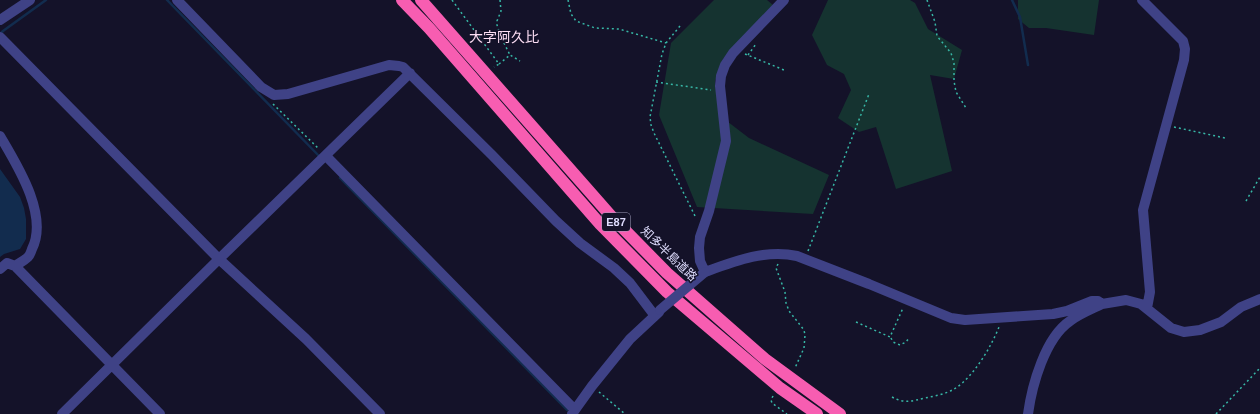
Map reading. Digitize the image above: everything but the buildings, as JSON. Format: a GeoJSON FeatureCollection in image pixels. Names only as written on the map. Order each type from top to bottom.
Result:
{"type":"FeatureCollection","features":[{"type":"Feature","properties":{"kind":"highway","name":"E87"},"geometry":{"type":"LineString","coordinates":[[402,0],[434,34],[600,224],[667,292],[774,383],[817,414]]}},
{"type":"Feature","properties":{"kind":"highway","name":"知多半島道路"},"geometry":{"type":"LineString","coordinates":[[421,0],[611,216],[667,274],[765,359],[840,414]]}},
{"type":"Feature","properties":{"kind":"highway"},"geometry":{"type":"LineString","coordinates":[[428,0],[432,13]]}},
{"type":"Feature","properties":{"kind":"street"},"geometry":{"type":"LineString","coordinates":[[0,20],[30,0]]}},
{"type":"Feature","properties":{"kind":"street"},"geometry":{"type":"LineString","coordinates":[[176,0],[261,87],[269,93],[280,96],[393,65],[403,67],[556,221],[580,243],[614,268],[630,283],[657,313]]}},
{"type":"Feature","properties":{"kind":"street"},"geometry":{"type":"LineString","coordinates":[[705,272],[700,261],[700,237],[726,146],[721,76],[725,65],[734,53],[751,42],[784,0]]}},
{"type":"Feature","properties":{"kind":"street"},"geometry":{"type":"LineString","coordinates":[[1142,0],[1182,41],[1185,48],[1184,60],[1143,210],[1150,292],[1147,308]]}},
{"type":"Feature","properties":{"kind":"street"},"geometry":{"type":"LineString","coordinates":[[0,37],[218,259],[306,339],[380,414]]}},
{"type":"Feature","properties":{"kind":"street"},"geometry":{"type":"LineString","coordinates":[[62,414],[218,259],[410,73]]}},
{"type":"Feature","properties":{"kind":"street"},"geometry":{"type":"LineString","coordinates":[[0,136],[20,171],[32,201],[36,219],[36,242],[28,257],[15,266]]}},
{"type":"Feature","properties":{"kind":"street"},"geometry":{"type":"LineString","coordinates":[[326,156],[574,412],[592,386],[630,339],[657,313],[705,272],[730,263],[768,254],[785,253],[806,259],[907,299],[950,318],[975,320],[1053,314],[1067,311],[1092,301],[1098,301],[1102,304]]}},
{"type":"Feature","properties":{"kind":"street"},"geometry":{"type":"LineString","coordinates":[[0,269],[7,263],[15,266],[160,414]]}},
{"type":"Feature","properties":{"kind":"street"},"geometry":{"type":"LineString","coordinates":[[1028,414],[1037,379],[1051,342],[1061,329],[1070,321],[1102,304],[1126,300],[1141,304],[1171,328],[1184,332],[1200,330],[1221,322],[1241,307],[1260,299]]}},
{"type":"Feature","properties":{"kind":"path"},"geometry":{"type":"LineString","coordinates":[[452,0],[499,64]]}},
{"type":"Feature","properties":{"kind":"path"},"geometry":{"type":"LineString","coordinates":[[500,0],[501,11],[497,25],[510,55],[520,61]]}},
{"type":"Feature","properties":{"kind":"path"},"geometry":{"type":"LineString","coordinates":[[568,0],[571,14],[576,21],[594,28],[619,28],[666,43]]}},
{"type":"Feature","properties":{"kind":"path"},"geometry":{"type":"LineString","coordinates":[[926,0],[935,22],[937,36],[951,53],[954,63],[954,81],[956,92],[966,108]]}},
{"type":"Feature","properties":{"kind":"path"},"geometry":{"type":"LineString","coordinates":[[680,26],[666,43],[656,82],[650,117],[651,125],[696,219],[704,225]]}},
{"type":"Feature","properties":{"kind":"path"},"geometry":{"type":"LineString","coordinates":[[751,42],[747,42],[744,54],[784,70]]}},
{"type":"Feature","properties":{"kind":"path"},"geometry":{"type":"LineString","coordinates":[[748,55],[751,42]]}},
{"type":"Feature","properties":{"kind":"path"},"geometry":{"type":"LineString","coordinates":[[492,68],[510,55]]}},
{"type":"Feature","properties":{"kind":"path"},"geometry":{"type":"LineString","coordinates":[[656,82],[721,92]]}},
{"type":"Feature","properties":{"kind":"path"},"geometry":{"type":"LineString","coordinates":[[269,93],[267,98],[326,156]]}},
{"type":"Feature","properties":{"kind":"path"},"geometry":{"type":"LineString","coordinates":[[806,259],[806,255],[814,239],[869,94]]}},
{"type":"Feature","properties":{"kind":"path"},"geometry":{"type":"LineString","coordinates":[[1166,126],[1225,138]]}},
{"type":"Feature","properties":{"kind":"path"},"geometry":{"type":"LineString","coordinates":[[1246,201],[1260,177]]}},
{"type":"Feature","properties":{"kind":"path"},"geometry":{"type":"LineString","coordinates":[[782,262],[779,263],[776,268],[785,292],[786,306],[793,318],[804,330],[806,340],[794,371]]}},
{"type":"Feature","properties":{"kind":"path"},"geometry":{"type":"LineString","coordinates":[[890,337],[907,299]]}},
{"type":"Feature","properties":{"kind":"path"},"geometry":{"type":"LineString","coordinates":[[892,397],[903,402],[911,401],[945,393],[958,386],[970,375],[989,348],[1001,324],[1002,318]]}},
{"type":"Feature","properties":{"kind":"path"},"geometry":{"type":"LineString","coordinates":[[856,322],[890,337],[893,342],[900,345],[909,338]]}},
{"type":"Feature","properties":{"kind":"path"},"geometry":{"type":"LineString","coordinates":[[1216,414],[1260,368]]}},
{"type":"Feature","properties":{"kind":"path"},"geometry":{"type":"LineString","coordinates":[[592,386],[625,414]]}},
{"type":"Feature","properties":{"kind":"path"},"geometry":{"type":"LineString","coordinates":[[773,396],[771,400],[772,404],[787,414]]}},
{"type":"Feature","properties":{"kind":"green space"},"geometry":{"type":"Polygon","coordinates":[[[714,0],[767,0],[773,5],[723,59],[715,81],[719,115],[749,138],[829,175],[813,214],[697,207],[659,115],[671,43],[714,0]]]}},
{"type":"Feature","properties":{"kind":"green space"},"geometry":{"type":"Polygon","coordinates":[[[828,0],[910,0],[915,3],[928,29],[962,50],[954,79],[930,75],[952,171],[896,189],[876,127],[859,132],[838,118],[851,90],[844,74],[827,65],[812,35],[828,0]]]}},
{"type":"Feature","properties":{"kind":"green space"},"geometry":{"type":"Polygon","coordinates":[[[1018,0],[1099,0],[1094,35],[1046,28],[1029,28],[1018,19],[1018,0]]]}},
{"type":"Feature","properties":{"kind":"water"},"geometry":{"type":"Polygon","coordinates":[[[0,169],[20,197],[26,219],[26,239],[20,249],[4,254],[0,257],[0,169]]]}},
{"type":"Feature","properties":{"kind":"waterway"},"geometry":{"type":"LineString","coordinates":[[0,34],[46,0]]}},
{"type":"Feature","properties":{"kind":"waterway"},"geometry":{"type":"LineString","coordinates":[[167,0],[320,157]]}},
{"type":"Feature","properties":{"kind":"waterway"},"geometry":{"type":"LineString","coordinates":[[1012,0],[1020,17],[1028,65]]}},
{"type":"Feature","properties":{"kind":"waterway"},"geometry":{"type":"LineString","coordinates":[[340,178],[567,410]]}},
{"type":"Feature","properties":{"kind":"district","name":"大字阿久比"},"geometry":{"type":"Point","coordinates":[504,37]}}]}
